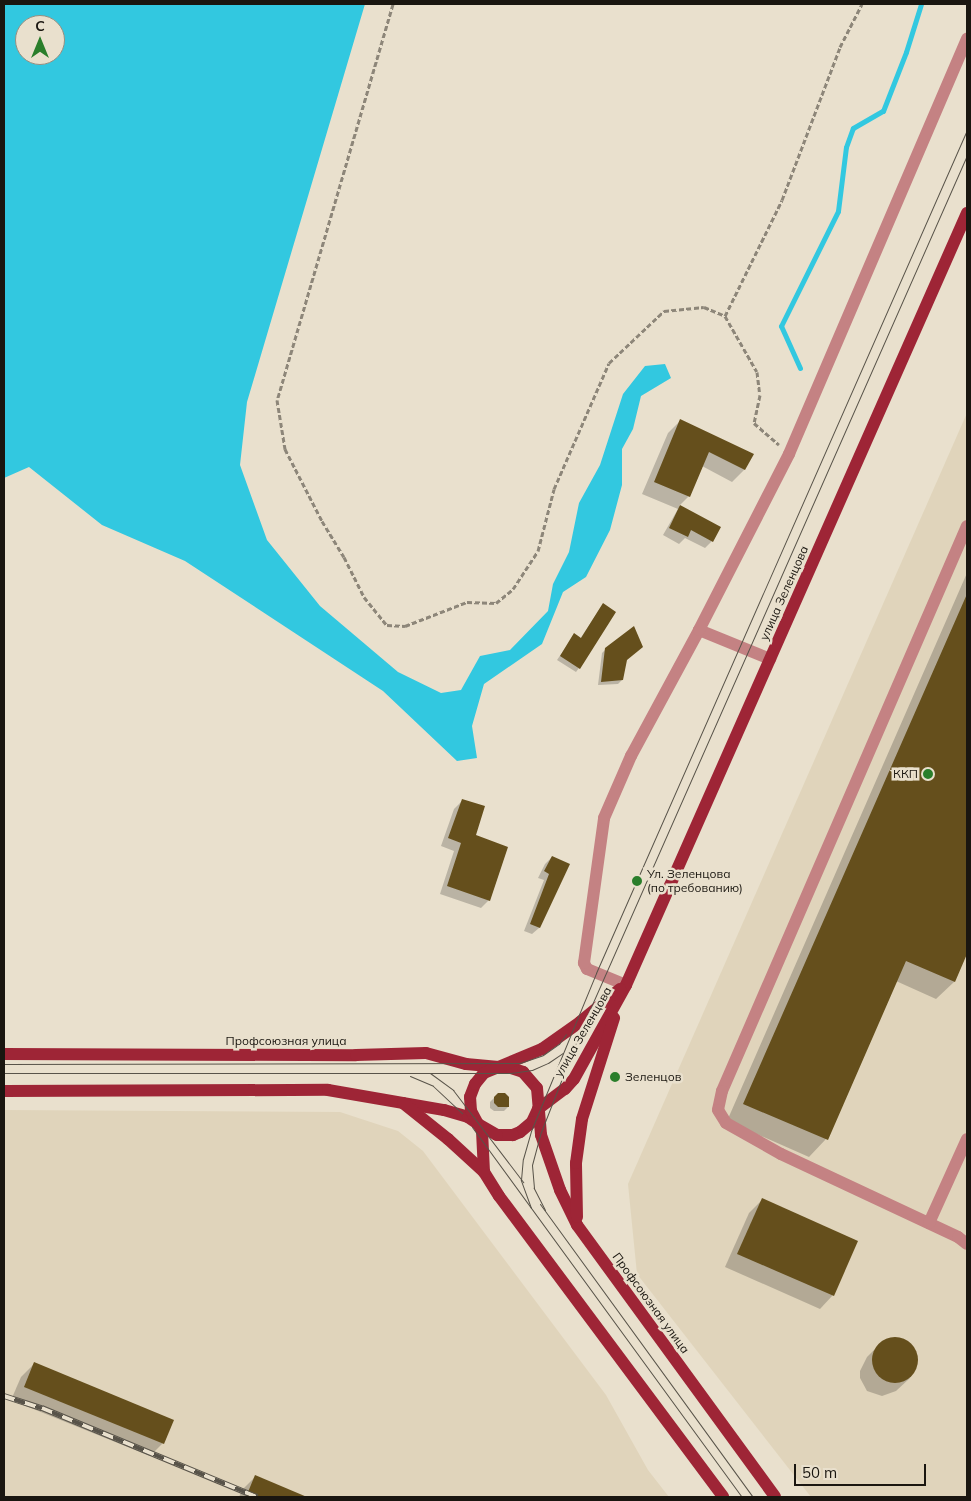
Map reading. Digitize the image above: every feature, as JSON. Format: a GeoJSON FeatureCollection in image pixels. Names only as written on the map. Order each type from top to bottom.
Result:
{"type":"FeatureCollection","features":[{"type":"Feature","properties":{"kind":"main road","name":"улица Зеленцова"},"geometry":{"type":"LineString","coordinates":[[537,1112],[574,1079],[626,985],[967,213]]}},
{"type":"Feature","properties":{"kind":"main road","name":"улица Зеленцова"},"geometry":{"type":"LineString","coordinates":[[498,1068],[523,1058],[562,1036],[626,985]]}},
{"type":"Feature","properties":{"kind":"main road"},"geometry":{"type":"LineString","coordinates":[[577,1225],[576,1172],[582,1119],[626,985]]}},
{"type":"Feature","properties":{"kind":"main road","name":"Профсоюзная улица"},"geometry":{"type":"LineString","coordinates":[[4,1054],[356,1055],[426,1052],[466,1064],[520,1070],[529,1077],[539,1095],[537,1112],[541,1135],[552,1167],[577,1225],[774,1496]]}},
{"type":"Feature","properties":{"kind":"main road"},"geometry":{"type":"LineString","coordinates":[[484,1172],[483,1138],[470,1097],[475,1084],[484,1073],[498,1068]]}},
{"type":"Feature","properties":{"kind":"main road"},"geometry":{"type":"LineString","coordinates":[[4,1091],[328,1090],[461,1114],[497,1135],[513,1135],[527,1128],[537,1112]]}},
{"type":"Feature","properties":{"kind":"main road"},"geometry":{"type":"LineString","coordinates":[[401,1102],[448,1139],[484,1172],[544,1258],[723,1497]]}},
{"type":"Feature","properties":{"kind":"lane"},"geometry":{"type":"LineString","coordinates":[[626,985],[587,969],[584,963],[604,818],[630,756],[699,630],[788,454],[967,39]]}},
{"type":"Feature","properties":{"kind":"lane"},"geometry":{"type":"LineString","coordinates":[[967,526],[726,1082],[718,1110],[726,1123],[765,1146],[958,1236],[967,1244]]}},
{"type":"Feature","properties":{"kind":"lane"},"geometry":{"type":"LineString","coordinates":[[699,630],[770,659]]}},
{"type":"Feature","properties":{"kind":"lane"},"geometry":{"type":"LineString","coordinates":[[929,1223],[967,1139]]}},
{"type":"Feature","properties":{"kind":"path"},"geometry":{"type":"LineString","coordinates":[[393,4],[277,400],[285,449],[364,597],[387,625],[405,626],[467,602],[496,603],[513,589],[538,551],[554,489],[609,363],[664,311],[704,307],[726,316],[757,372],[760,394],[754,424],[788,454]]}},
{"type":"Feature","properties":{"kind":"path"},"geometry":{"type":"LineString","coordinates":[[726,316],[782,200],[840,47],[862,4]]}},
{"type":"Feature","properties":{"kind":"shaded area"},"geometry":{"type":"Polygon","coordinates":[[[967,413],[967,1497],[811,1497],[637,1274],[628,1184],[967,413]]]}},
{"type":"Feature","properties":{"kind":"shaded area"},"geometry":{"type":"Polygon","coordinates":[[[4,1110],[340,1112],[398,1131],[423,1151],[606,1395],[648,1470],[669,1497],[4,1497],[4,1110]]]}},
{"type":"Feature","properties":{"kind":"water"},"geometry":{"type":"Polygon","coordinates":[[[4,4],[365,4],[247,402],[240,465],[267,540],[320,606],[398,672],[441,693],[461,690],[480,656],[510,650],[548,611],[553,584],[569,552],[579,503],[600,465],[623,394],[645,366],[665,364],[671,378],[641,396],[633,429],[622,449],[622,485],[610,530],[586,577],[563,592],[542,644],[484,684],[472,726],[477,758],[457,761],[383,691],[185,561],[102,525],[29,467],[4,478],[4,4]]]}},
{"type":"Feature","properties":{"kind":"building"},"geometry":{"type":"Polygon","coordinates":[[[680,419],[754,454],[745,470],[709,452],[690,497],[654,482],[680,419]]]}},
{"type":"Feature","properties":{"kind":"building"},"geometry":{"type":"Polygon","coordinates":[[[680,505],[721,527],[713,542],[691,530],[688,537],[669,528],[680,505]]]}},
{"type":"Feature","properties":{"kind":"building","name":"ККП"},"geometry":{"type":"Polygon","coordinates":[[[967,594],[967,954],[955,982],[906,961],[828,1140],[743,1104],[967,594]]]}},
{"type":"Feature","properties":{"kind":"building"},"geometry":{"type":"Polygon","coordinates":[[[603,603],[616,612],[580,669],[560,656],[574,633],[581,638],[603,603]]]}},
{"type":"Feature","properties":{"kind":"building"},"geometry":{"type":"Polygon","coordinates":[[[634,626],[643,647],[627,660],[623,680],[601,682],[605,648],[634,626]]]}},
{"type":"Feature","properties":{"kind":"building"},"geometry":{"type":"Polygon","coordinates":[[[462,799],[485,806],[476,835],[508,847],[490,901],[447,886],[461,843],[448,838],[462,799]]]}},
{"type":"Feature","properties":{"kind":"building"},"geometry":{"type":"Polygon","coordinates":[[[552,856],[570,864],[540,928],[530,924],[549,874],[544,871],[552,856]]]}},
{"type":"Feature","properties":{"kind":"building"},"geometry":{"type":"Polygon","coordinates":[[[498,1093],[505,1093],[509,1097],[509,1107],[498,1107],[494,1103],[494,1097],[498,1093]]]}},
{"type":"Feature","properties":{"kind":"building"},"geometry":{"type":"Polygon","coordinates":[[[762,1198],[858,1241],[834,1296],[737,1254],[762,1198]]]}},
{"type":"Feature","properties":{"kind":"building"},"geometry":{"type":"Polygon","coordinates":[[[900,1337],[904,1338],[914,1347],[917,1351],[917,1369],[908,1379],[900,1383],[890,1383],[882,1379],[873,1369],[872,1355],[876,1347],[886,1338],[900,1337]]]}},
{"type":"Feature","properties":{"kind":"building"},"geometry":{"type":"Polygon","coordinates":[[[34,1362],[174,1420],[164,1444],[24,1387],[34,1362]]]}},
{"type":"Feature","properties":{"kind":"building"},"geometry":{"type":"Polygon","coordinates":[[[255,1475],[307,1497],[246,1497],[255,1475]]]}},
{"type":"Feature","properties":{"kind":"waterway"},"geometry":{"type":"LineString","coordinates":[[800,368],[781,326],[838,211],[846,147],[853,128],[883,111],[906,52],[921,4]]}},
{"type":"Feature","properties":{"kind":"tram line"},"geometry":{"type":"LineString","coordinates":[[531,1208],[521,1180],[523,1159],[531,1131],[596,973],[967,130]]}},
{"type":"Feature","properties":{"kind":"tram line"},"geometry":{"type":"LineString","coordinates":[[545,1210],[534,1188],[532,1165],[541,1132],[583,1025],[967,155]]}},
{"type":"Feature","properties":{"kind":"tram line"},"geometry":{"type":"LineString","coordinates":[[4,1064],[520,1063],[543,1055],[559,1044],[566,1034]]}},
{"type":"Feature","properties":{"kind":"tram line"},"geometry":{"type":"LineString","coordinates":[[4,1073],[511,1073],[532,1070],[548,1063],[563,1053]]}},
{"type":"Feature","properties":{"kind":"tram line"},"geometry":{"type":"LineString","coordinates":[[430,1073],[453,1090],[523,1182]]}},
{"type":"Feature","properties":{"kind":"tram line"},"geometry":{"type":"LineString","coordinates":[[410,1076],[433,1086],[462,1113]]}},
{"type":"Feature","properties":{"kind":"tram line"},"geometry":{"type":"LineString","coordinates":[[472,1127],[742,1497]]}},
{"type":"Feature","properties":{"kind":"tram line"},"geometry":{"type":"LineString","coordinates":[[540,1204],[753,1497]]}},
{"type":"Feature","properties":{"kind":"railway"},"geometry":{"type":"LineString","coordinates":[[4,1396],[42,1408],[257,1497]]}},
{"type":"Feature","properties":{"kind":"place","name":"ККП"},"geometry":{"type":"Point","coordinates":[928,774]}},
{"type":"Feature","properties":{"kind":"place","name":"Ул. Зеленцова (по требованию)"},"geometry":{"type":"Point","coordinates":[637,881]}},
{"type":"Feature","properties":{"kind":"place","name":"Зеленцов"},"geometry":{"type":"Point","coordinates":[615,1077]}}]}
